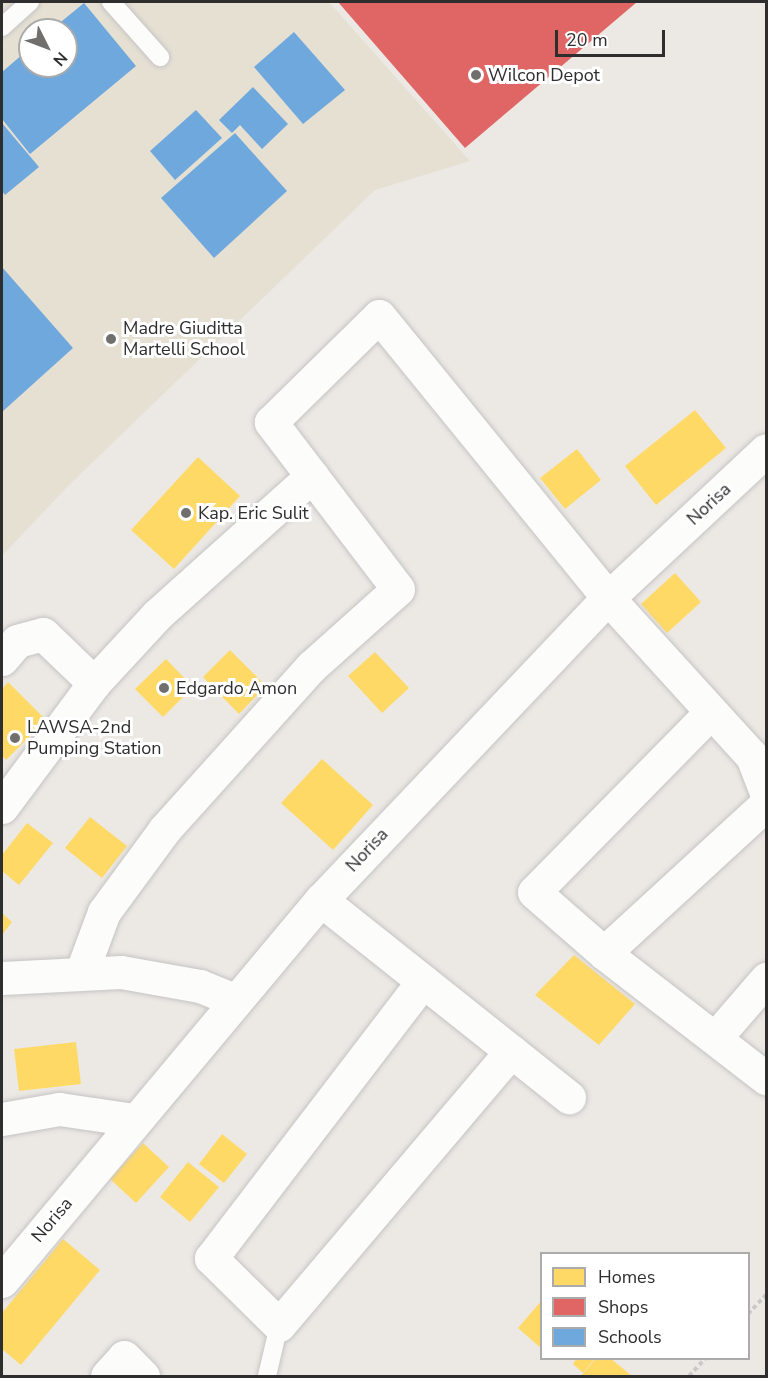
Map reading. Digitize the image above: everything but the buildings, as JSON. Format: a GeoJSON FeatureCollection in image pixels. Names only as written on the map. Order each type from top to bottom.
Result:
{"type":"FeatureCollection","features":[{"type":"Feature","properties":{"kind":"street"},"geometry":{"type":"LineString","coordinates":[[82,971],[104,912],[165,829],[312,666],[398,589],[271,422],[379,316],[608,598],[752,756],[766,792]]}},
{"type":"Feature","properties":{"kind":"street","name":"Norisa"},"geometry":{"type":"LineString","coordinates":[[2,1281],[134,1120],[321,900],[608,598],[766,450]]}},
{"type":"Feature","properties":{"kind":"street"},"geometry":{"type":"LineString","coordinates":[[5,793],[94,683],[158,614],[312,476]]}},
{"type":"Feature","properties":{"kind":"street"},"geometry":{"type":"LineString","coordinates":[[2,659],[17,641],[43,634],[94,683]]}},
{"type":"Feature","properties":{"kind":"street"},"geometry":{"type":"LineString","coordinates":[[711,712],[534,892],[604,953],[716,1037],[766,1078]]}},
{"type":"Feature","properties":{"kind":"street"},"geometry":{"type":"LineString","coordinates":[[604,953],[766,804]]}},
{"type":"Feature","properties":{"kind":"street"},"geometry":{"type":"LineString","coordinates":[[321,900],[568,1097]]}},
{"type":"Feature","properties":{"kind":"street"},"geometry":{"type":"LineString","coordinates":[[2,978],[82,971],[121,972],[180,982],[235,1000]]}},
{"type":"Feature","properties":{"kind":"street"},"geometry":{"type":"LineString","coordinates":[[716,1037],[766,979]]}},
{"type":"Feature","properties":{"kind":"street"},"geometry":{"type":"LineString","coordinates":[[423,981],[211,1258],[279,1325],[511,1051]]}},
{"type":"Feature","properties":{"kind":"street"},"geometry":{"type":"LineString","coordinates":[[2,1119],[59,1109],[134,1120]]}},
{"type":"Feature","properties":{"kind":"street"},"geometry":{"type":"LineString","coordinates":[[107,1377],[124,1357],[143,1377]]}},
{"type":"Feature","properties":{"kind":"lane"},"geometry":{"type":"LineString","coordinates":[[2,27],[30,2]]}},
{"type":"Feature","properties":{"kind":"lane"},"geometry":{"type":"LineString","coordinates":[[111,2],[160,57]]}},
{"type":"Feature","properties":{"kind":"lane"},"geometry":{"type":"LineString","coordinates":[[267,1377],[279,1325]]}},
{"type":"Feature","properties":{"kind":"path"},"geometry":{"type":"LineString","coordinates":[[750,1312],[766,1295]]}},
{"type":"Feature","properties":{"kind":"path"},"geometry":{"type":"LineString","coordinates":[[689,1377],[705,1360]]}},
{"type":"Feature","properties":{"kind":"shaded area","name":"Madre Giuditta Martelli School"},"geometry":{"type":"Polygon","coordinates":[[[2,2],[329,2],[470,161],[375,190],[66,488],[2,556],[2,2]]]}},
{"type":"Feature","properties":{"kind":"place","name":"Wilcon Depot"},"geometry":{"type":"Point","coordinates":[476,75]}},
{"type":"Feature","properties":{"kind":"place","name":"Madre Giuditta Martelli School"},"geometry":{"type":"Point","coordinates":[111,339]}},
{"type":"Feature","properties":{"kind":"place","name":"Kap. Eric Sulit"},"geometry":{"type":"Point","coordinates":[186,513]}},
{"type":"Feature","properties":{"kind":"place","name":"Edgardo Amon"},"geometry":{"type":"Point","coordinates":[164,688]}},
{"type":"Feature","properties":{"kind":"place","name":"LAWSA-2nd Pumping Station"},"geometry":{"type":"Point","coordinates":[15,738]}}]}
